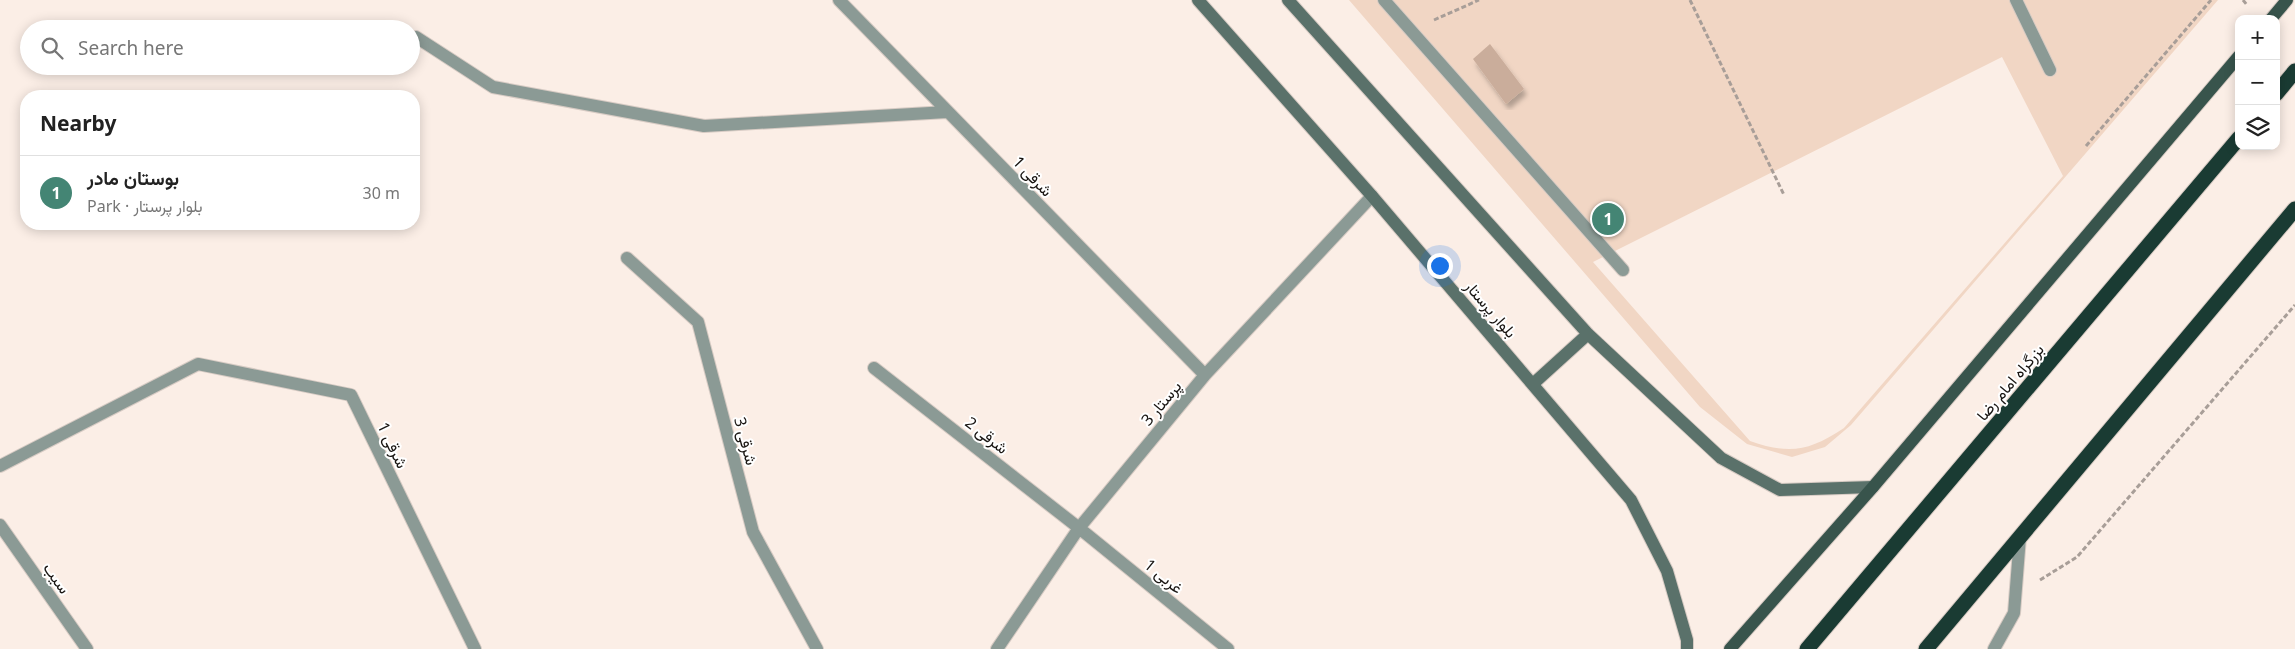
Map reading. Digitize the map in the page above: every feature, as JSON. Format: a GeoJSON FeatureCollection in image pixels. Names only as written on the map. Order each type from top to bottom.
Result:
{"type":"FeatureCollection","features":[{"type":"Feature","properties":{"kind":"highway"},"geometry":{"type":"LineString","coordinates":[[2280,89],[2295,71]]}},
{"type":"Feature","properties":{"kind":"highway","name":"بزرگراه امام رضا"},"geometry":{"type":"LineString","coordinates":[[1807,649],[2235,143]]}},
{"type":"Feature","properties":{"kind":"highway"},"geometry":{"type":"LineString","coordinates":[[1926,649],[2295,208]]}},
{"type":"Feature","properties":{"kind":"main road"},"geometry":{"type":"LineString","coordinates":[[2274,15],[2287,0]]}},
{"type":"Feature","properties":{"kind":"main road"},"geometry":{"type":"LineString","coordinates":[[1730,649],[1873,487],[2236,60]]}},
{"type":"Feature","properties":{"kind":"street","name":"شرقی 1"},"geometry":{"type":"LineString","coordinates":[[839,0],[1205,375]]}},
{"type":"Feature","properties":{"kind":"street","name":"بلوار پرستار"},"geometry":{"type":"LineString","coordinates":[[1198,0],[1372,196],[1534,383],[1631,500],[1667,572],[1687,640],[1687,649]]}},
{"type":"Feature","properties":{"kind":"street"},"geometry":{"type":"LineString","coordinates":[[1288,0],[1588,334],[1721,458],[1780,490],[1873,487]]}},
{"type":"Feature","properties":{"kind":"street"},"geometry":{"type":"LineString","coordinates":[[1384,0],[1624,270]]}},
{"type":"Feature","properties":{"kind":"street"},"geometry":{"type":"LineString","coordinates":[[2016,0],[2050,70]]}},
{"type":"Feature","properties":{"kind":"street"},"geometry":{"type":"LineString","coordinates":[[420,40],[493,87],[704,126],[947,112]]}},
{"type":"Feature","properties":{"kind":"street","name":"پرستار 3"},"geometry":{"type":"LineString","coordinates":[[996,649],[1079,528],[1205,375],[1372,196]]}},
{"type":"Feature","properties":{"kind":"street","name":"شرقی 3"},"geometry":{"type":"LineString","coordinates":[[627,258],[698,322],[753,532],[817,649]]}},
{"type":"Feature","properties":{"kind":"street"},"geometry":{"type":"LineString","coordinates":[[1534,383],[1588,334]]}},
{"type":"Feature","properties":{"kind":"street","name":"شرقی 1"},"geometry":{"type":"LineString","coordinates":[[0,466],[198,364],[351,395],[475,649]]}},
{"type":"Feature","properties":{"kind":"street","name":"شرقی 2"},"geometry":{"type":"LineString","coordinates":[[874,368],[1079,528]]}},
{"type":"Feature","properties":{"kind":"street","name":"سیب"},"geometry":{"type":"LineString","coordinates":[[0,525],[88,649]]}},
{"type":"Feature","properties":{"kind":"street","name":"غربی 1"},"geometry":{"type":"LineString","coordinates":[[1079,528],[1228,649]]}},
{"type":"Feature","properties":{"kind":"street"},"geometry":{"type":"LineString","coordinates":[[1994,649],[2014,613],[2020,537]]}},
{"type":"Feature","properties":{"kind":"path"},"geometry":{"type":"LineString","coordinates":[[1411,31],[1479,0]]}},
{"type":"Feature","properties":{"kind":"path"},"geometry":{"type":"LineString","coordinates":[[1690,0],[1784,195]]}},
{"type":"Feature","properties":{"kind":"path"},"geometry":{"type":"LineString","coordinates":[[2086,146],[2211,0]]}},
{"type":"Feature","properties":{"kind":"path"},"geometry":{"type":"LineString","coordinates":[[2243,0],[2247,4]]}},
{"type":"Feature","properties":{"kind":"path"},"geometry":{"type":"LineString","coordinates":[[2015,596],[2077,557],[2295,305]]}},
{"type":"Feature","properties":{"kind":"shaded area"},"geometry":{"type":"Polygon","coordinates":[[[1349,0],[2218,0],[1851,425],[1825,447],[1792,457],[1747,444],[1700,407],[1349,0]],[[2002,57],[1593,262],[1750,441],[1777,448],[1799,448],[1820,442],[1844,428],[2063,176],[2002,57]]]}},
{"type":"Feature","properties":{"kind":"building"},"geometry":{"type":"Polygon","coordinates":[[[1490,44],[1524,89],[1506,104],[1473,59],[1490,44]]]}},
{"type":"Feature","properties":{"kind":"place","name":"بوستان مادر"},"geometry":{"type":"Point","coordinates":[1608,219]}}]}
